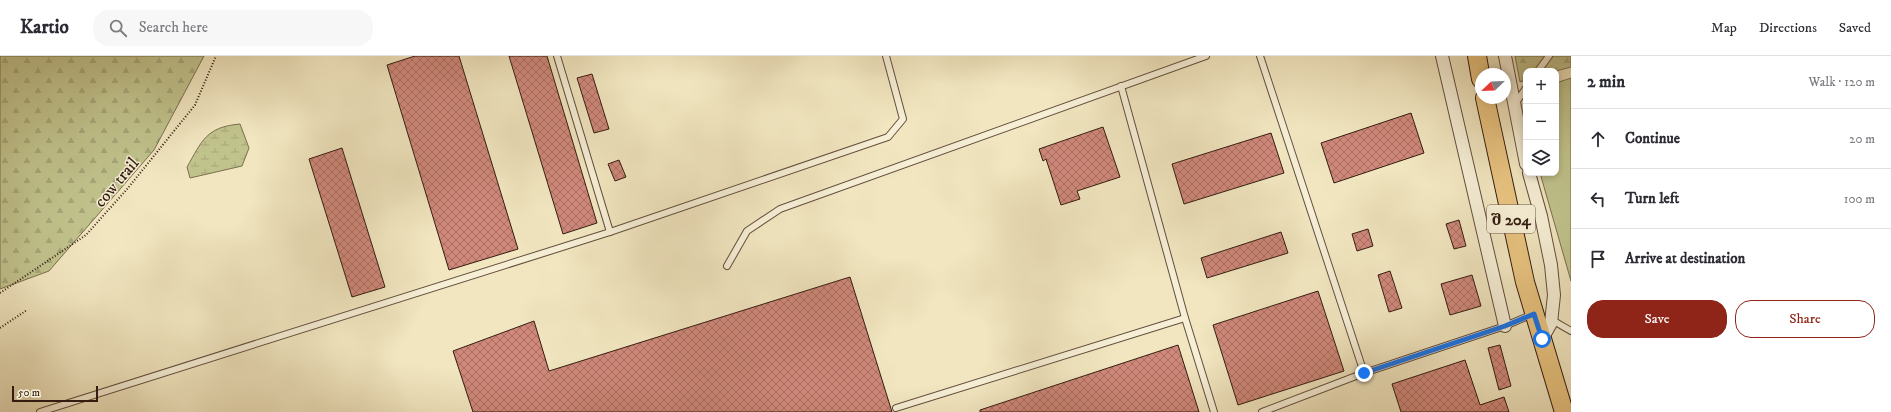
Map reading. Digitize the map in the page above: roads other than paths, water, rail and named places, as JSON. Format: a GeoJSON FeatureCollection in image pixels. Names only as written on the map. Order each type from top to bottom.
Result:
{"type":"FeatureCollection","features":[{"type":"Feature","properties":{"kind":"main road"},"geometry":{"type":"LineString","coordinates":[[1476,56],[1479,68]]}},
{"type":"Feature","properties":{"kind":"main road","name":"შ 204"},"geometry":{"type":"LineString","coordinates":[[1486,104],[1534,314],[1564,412]]}},
{"type":"Feature","properties":{"kind":"street"},"geometry":{"type":"LineString","coordinates":[[1442,56],[1505,326]]}},
{"type":"Feature","properties":{"kind":"street"},"geometry":{"type":"LineString","coordinates":[[1505,56],[1523,150]]}},
{"type":"Feature","properties":{"kind":"street"},"geometry":{"type":"LineString","coordinates":[[1530,176],[1541,216],[1551,265],[1554,295],[1552,320],[1542,339]]}},
{"type":"Feature","properties":{"kind":"lane"},"geometry":{"type":"LineString","coordinates":[[557,56],[610,232]]}},
{"type":"Feature","properties":{"kind":"lane"},"geometry":{"type":"LineString","coordinates":[[40,412],[610,232],[888,137],[902,118],[886,56]]}},
{"type":"Feature","properties":{"kind":"lane"},"geometry":{"type":"LineString","coordinates":[[727,266],[747,231],[780,209],[1206,56]]}},
{"type":"Feature","properties":{"kind":"lane"},"geometry":{"type":"LineString","coordinates":[[1260,56],[1364,373]]}},
{"type":"Feature","properties":{"kind":"lane"},"geometry":{"type":"LineString","coordinates":[[1540,68],[1548,56]]}},
{"type":"Feature","properties":{"kind":"lane"},"geometry":{"type":"LineString","coordinates":[[1121,86],[1185,318],[1214,412]]}},
{"type":"Feature","properties":{"kind":"lane"},"geometry":{"type":"LineString","coordinates":[[1514,106],[1523,92]]}},
{"type":"Feature","properties":{"kind":"lane"},"geometry":{"type":"LineString","coordinates":[[1262,412],[1364,373],[1505,326],[1534,314]]}},
{"type":"Feature","properties":{"kind":"lane"},"geometry":{"type":"LineString","coordinates":[[896,408],[1185,318]]}},
{"type":"Feature","properties":{"kind":"lane"},"geometry":{"type":"LineString","coordinates":[[1552,320],[1571,331]]}}]}
